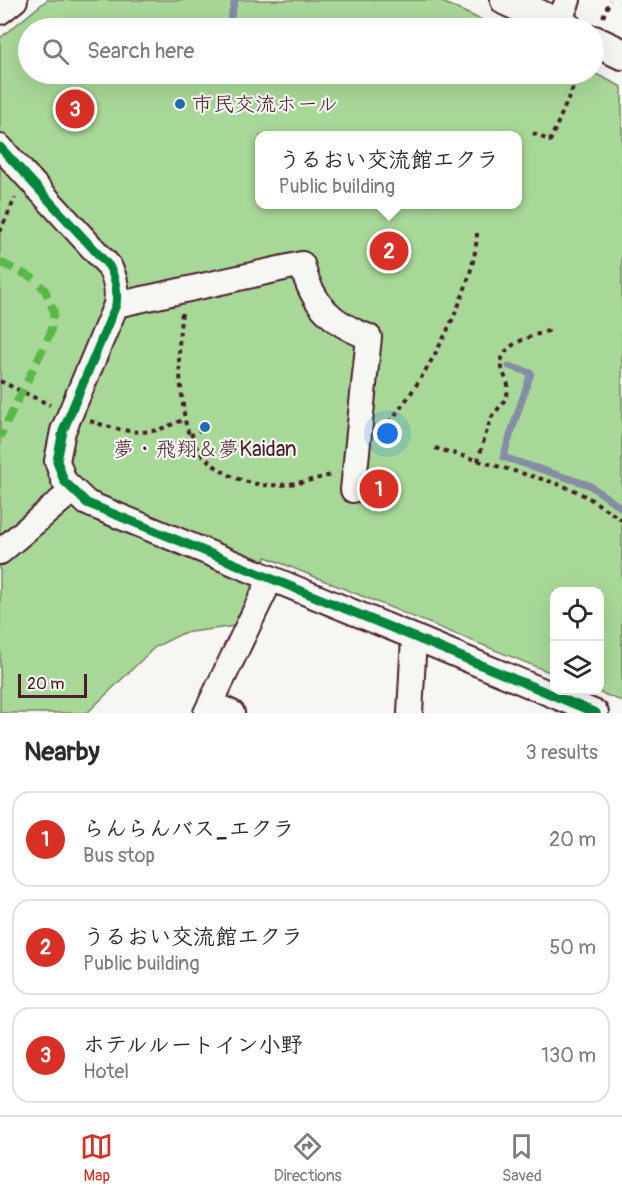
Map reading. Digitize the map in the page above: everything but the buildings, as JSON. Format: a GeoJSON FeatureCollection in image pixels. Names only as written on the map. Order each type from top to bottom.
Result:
{"type":"FeatureCollection","features":[{"type":"Feature","properties":{"kind":"main road"},"geometry":{"type":"LineString","coordinates":[[506,0],[564,18]]}},
{"type":"Feature","properties":{"kind":"main road"},"geometry":{"type":"LineString","coordinates":[[604,46],[622,54]]}},
{"type":"Feature","properties":{"kind":"street"},"geometry":{"type":"LineString","coordinates":[[0,12],[15,0]]}},
{"type":"Feature","properties":{"kind":"street"},"geometry":{"type":"LineString","coordinates":[[0,147],[109,266],[115,277],[118,292],[116,305],[63,431],[57,461],[64,481],[73,490],[87,503],[596,713]]}},
{"type":"Feature","properties":{"kind":"street"},"geometry":{"type":"LineString","coordinates":[[116,305],[302,264],[310,289],[325,310],[345,327],[369,336],[354,479]]}},
{"type":"Feature","properties":{"kind":"street"},"geometry":{"type":"LineString","coordinates":[[0,552],[73,490]]}},
{"type":"Feature","properties":{"kind":"street"},"geometry":{"type":"LineString","coordinates":[[216,710],[271,578]]}},
{"type":"Feature","properties":{"kind":"street"},"geometry":{"type":"LineString","coordinates":[[410,713],[414,637]]}},
{"type":"Feature","properties":{"kind":"path"},"geometry":{"type":"LineString","coordinates":[[533,133],[550,141],[575,84]]}},
{"type":"Feature","properties":{"kind":"path"},"geometry":{"type":"LineString","coordinates":[[0,232],[20,189]]}},
{"type":"Feature","properties":{"kind":"path"},"geometry":{"type":"LineString","coordinates":[[378,433],[389,423],[412,393],[441,342],[465,286],[473,260],[477,229]]}},
{"type":"Feature","properties":{"kind":"path"},"geometry":{"type":"LineString","coordinates":[[185,290],[179,334],[178,364],[185,419],[190,436],[205,459],[216,468],[252,483],[265,485],[285,485],[326,476],[354,479]]}},
{"type":"Feature","properties":{"kind":"path"},"geometry":{"type":"LineString","coordinates":[[478,461],[491,419],[504,404],[509,390],[501,363],[503,357],[515,343],[548,331],[547,327]]}},
{"type":"Feature","properties":{"kind":"path"},"geometry":{"type":"LineString","coordinates":[[0,381],[56,408]]}},
{"type":"Feature","properties":{"kind":"path"},"geometry":{"type":"LineString","coordinates":[[85,419],[131,432],[158,429],[185,419]]}},
{"type":"Feature","properties":{"kind":"path"},"geometry":{"type":"LineString","coordinates":[[190,436],[205,427]]}},
{"type":"Feature","properties":{"kind":"path"},"geometry":{"type":"LineString","coordinates":[[435,448],[574,490],[622,520]]}},
{"type":"Feature","properties":{"kind":"green space"},"geometry":{"type":"Polygon","coordinates":[[[47,0],[438,0],[477,18],[25,18],[47,0]]]}},
{"type":"Feature","properties":{"kind":"green space"},"geometry":{"type":"Polygon","coordinates":[[[18,23],[18,84],[604,84],[604,78],[622,87],[622,701],[604,694],[604,587],[550,587],[550,672],[266,557],[235,626],[183,633],[155,647],[87,713],[0,713],[0,38],[18,23]]]}},
{"type":"Feature","properties":{"kind":"waterway"},"geometry":{"type":"LineString","coordinates":[[230,18],[235,0]]}},
{"type":"Feature","properties":{"kind":"waterway"},"geometry":{"type":"LineString","coordinates":[[509,366],[531,373],[503,457],[589,485],[622,508]]}},
{"type":"Feature","properties":{"kind":"marked path"},"geometry":{"type":"LineString","coordinates":[[0,262],[33,278],[45,290],[54,312],[50,334],[0,437]]}},
{"type":"Feature","properties":{"kind":"cycle path"},"geometry":{"type":"LineString","coordinates":[[0,147],[109,266],[115,280],[116,305],[63,431],[57,461],[64,481],[87,503],[596,713]]}},
{"type":"Feature","properties":{"kind":"place","name":"市民交流ホール"},"geometry":{"type":"Point","coordinates":[180,104]}},
{"type":"Feature","properties":{"kind":"place","name":"ホテルルートイン小野"},"geometry":{"type":"Point","coordinates":[75,109]}},
{"type":"Feature","properties":{"kind":"place","name":"うるおい交流館エクラ"},"geometry":{"type":"Point","coordinates":[389,251]}},
{"type":"Feature","properties":{"kind":"place","name":"夢・飛翔＆夢Kaidan"},"geometry":{"type":"Point","coordinates":[205,427]}},
{"type":"Feature","properties":{"kind":"place","name":"らんらんバス_エクラ"},"geometry":{"type":"Point","coordinates":[379,489]}}]}
